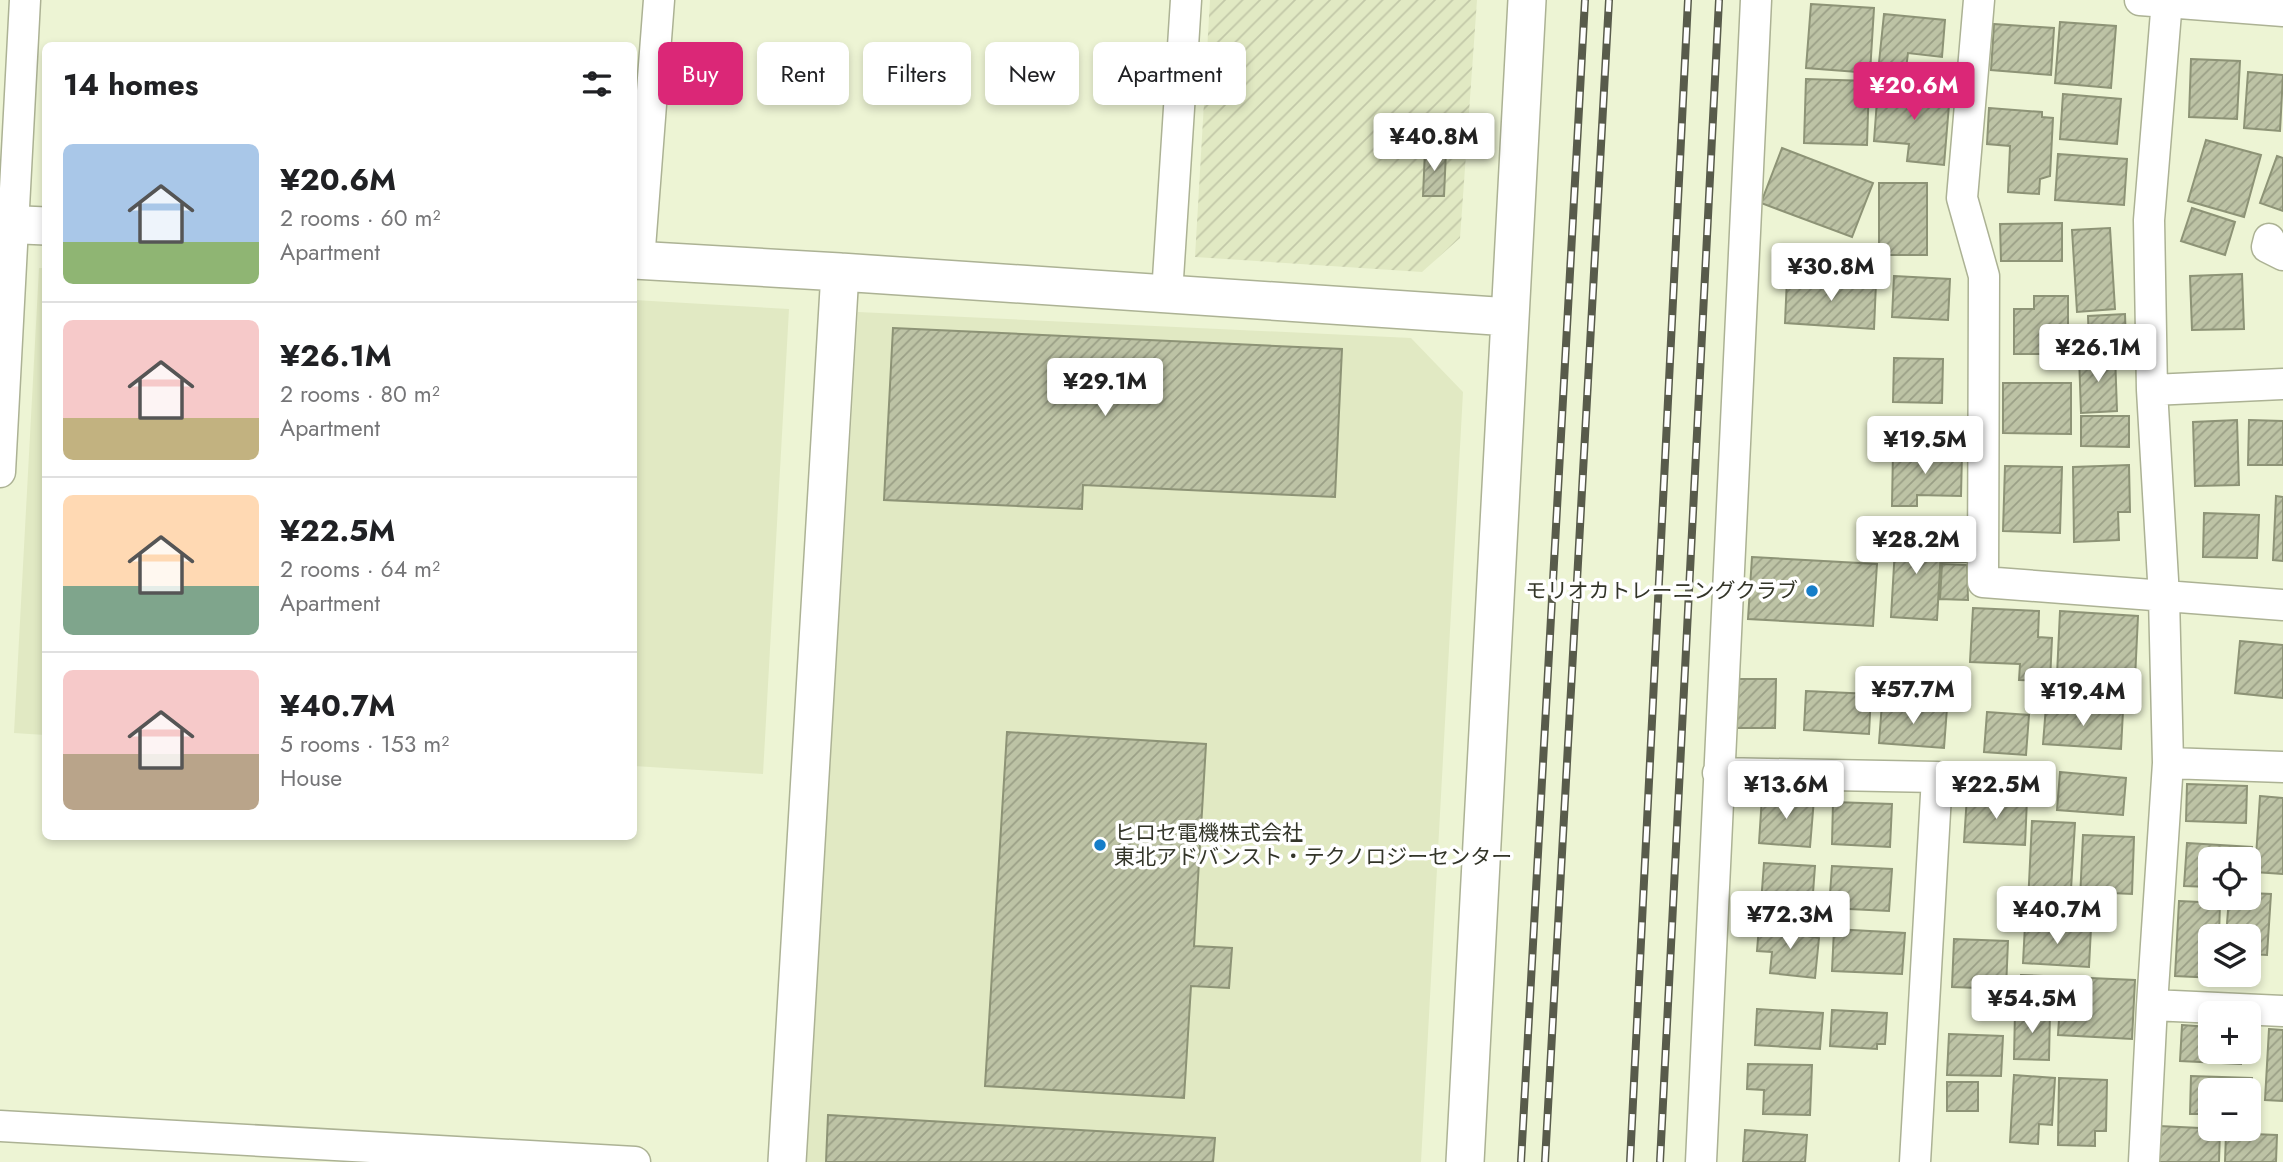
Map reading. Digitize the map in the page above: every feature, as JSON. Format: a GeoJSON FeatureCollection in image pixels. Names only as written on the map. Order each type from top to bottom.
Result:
{"type":"FeatureCollection","features":[{"type":"Feature","properties":{"kind":"street"},"geometry":{"type":"LineString","coordinates":[[0,472],[20,225],[25,0]]}},
{"type":"Feature","properties":{"kind":"street"},"geometry":{"type":"LineString","coordinates":[[637,250],[659,0]]}},
{"type":"Feature","properties":{"kind":"street"},"geometry":{"type":"LineString","coordinates":[[1167,294],[1186,0]]}},
{"type":"Feature","properties":{"kind":"street"},"geometry":{"type":"LineString","coordinates":[[1465,1162],[1527,0]]}},
{"type":"Feature","properties":{"kind":"street"},"geometry":{"type":"LineString","coordinates":[[1701,1162],[1756,0]]}},
{"type":"Feature","properties":{"kind":"street"},"geometry":{"type":"LineString","coordinates":[[1979,0],[1962,198],[1984,276],[1983,582],[2283,605]]}},
{"type":"Feature","properties":{"kind":"street"},"geometry":{"type":"LineString","coordinates":[[2144,1162],[2151,1005],[2168,763],[2164,597],[2151,390],[2149,220],[2158,1],[2283,10]]}},
{"type":"Feature","properties":{"kind":"street"},"geometry":{"type":"LineString","coordinates":[[637,261],[1510,317]]}},
{"type":"Feature","properties":{"kind":"street"},"geometry":{"type":"LineString","coordinates":[[788,1162],[840,272]]}},
{"type":"Feature","properties":{"kind":"street"},"geometry":{"type":"LineString","coordinates":[[2151,390],[2283,384]]}},
{"type":"Feature","properties":{"kind":"street"},"geometry":{"type":"LineString","coordinates":[[2168,763],[2283,768]]}},
{"type":"Feature","properties":{"kind":"street"},"geometry":{"type":"LineString","coordinates":[[1718,773],[1937,777],[1916,1162]]}},
{"type":"Feature","properties":{"kind":"street"},"geometry":{"type":"LineString","coordinates":[[2151,1005],[2283,1011]]}},
{"type":"Feature","properties":{"kind":"street"},"geometry":{"type":"LineString","coordinates":[[0,1126],[635,1162]]}},
{"type":"Feature","properties":{"kind":"shaded area"},"geometry":{"type":"Polygon","coordinates":[[[1210,0],[1477,0],[1460,238],[1422,272],[1195,257],[1204,105],[1246,105],[1246,42],[1208,42],[1210,0]]]}},
{"type":"Feature","properties":{"kind":"shaded area"},"geometry":{"type":"Polygon","coordinates":[[[39,268],[42,268],[42,735],[14,733],[39,268]]]}},
{"type":"Feature","properties":{"kind":"shaded area"},"geometry":{"type":"Polygon","coordinates":[[[637,300],[789,309],[763,774],[637,766],[637,300]]]}},
{"type":"Feature","properties":{"kind":"shaded area"},"geometry":{"type":"Polygon","coordinates":[[[858,312],[1411,338],[1463,392],[1421,1162],[806,1162],[858,312]]]}},
{"type":"Feature","properties":{"kind":"building"},"geometry":{"type":"Polygon","coordinates":[[[1811,4],[1874,8],[1870,73],[1806,68],[1811,4]]]}},
{"type":"Feature","properties":{"kind":"building"},"geometry":{"type":"Polygon","coordinates":[[[1884,14],[1945,20],[1942,57],[1908,53],[1904,85],[1877,82],[1884,14]]]}},
{"type":"Feature","properties":{"kind":"building"},"geometry":{"type":"Polygon","coordinates":[[[2060,22],[2116,26],[2111,88],[2055,83],[2060,22]]]}},
{"type":"Feature","properties":{"kind":"building"},"geometry":{"type":"Polygon","coordinates":[[[1994,24],[2054,28],[2051,75],[1991,70],[1994,24]]]}},
{"type":"Feature","properties":{"kind":"building"},"geometry":{"type":"Polygon","coordinates":[[[2191,59],[2240,61],[2237,119],[2189,117],[2191,59]]]}},
{"type":"Feature","properties":{"kind":"building"},"geometry":{"type":"Polygon","coordinates":[[[2248,72],[2283,75],[2280,131],[2244,128],[2248,72]]]}},
{"type":"Feature","properties":{"kind":"building"},"geometry":{"type":"Polygon","coordinates":[[[1806,79],[1869,81],[1867,145],[1804,143],[1806,79]]]}},
{"type":"Feature","properties":{"kind":"building"},"geometry":{"type":"Polygon","coordinates":[[[1878,87],[1950,93],[1944,165],[1907,161],[1909,144],[1874,141],[1878,87]]]}},
{"type":"Feature","properties":{"kind":"building"},"geometry":{"type":"Polygon","coordinates":[[[2063,94],[2121,99],[2117,144],[2060,139],[2063,94]]]}},
{"type":"Feature","properties":{"kind":"building"},"geometry":{"type":"Polygon","coordinates":[[[1989,108],[2042,112],[2042,117],[2053,118],[2050,176],[2040,179],[2039,194],[2008,192],[2010,146],[1987,144],[1989,108]]]}},
{"type":"Feature","properties":{"kind":"building"},"geometry":{"type":"Polygon","coordinates":[[[2206,140],[2261,155],[2244,217],[2188,201],[2206,140]]]}},
{"type":"Feature","properties":{"kind":"building"},"geometry":{"type":"Polygon","coordinates":[[[1782,148],[1873,183],[1852,237],[1761,203],[1782,148]]]}},
{"type":"Feature","properties":{"kind":"building"},"geometry":{"type":"Polygon","coordinates":[[[1425,150],[1446,151],[1444,196],[1423,196],[1425,150]]]}},
{"type":"Feature","properties":{"kind":"building"},"geometry":{"type":"Polygon","coordinates":[[[2058,154],[2127,159],[2124,205],[2055,200],[2058,154]]]}},
{"type":"Feature","properties":{"kind":"building"},"geometry":{"type":"Polygon","coordinates":[[[2277,156],[2283,158],[2283,211],[2260,203],[2277,156]]]}},
{"type":"Feature","properties":{"kind":"building"},"geometry":{"type":"Polygon","coordinates":[[[1879,183],[1927,183],[1927,255],[1879,255],[1879,183]]]}},
{"type":"Feature","properties":{"kind":"building"},"geometry":{"type":"Polygon","coordinates":[[[2192,208],[2235,222],[2225,255],[2181,241],[2192,208]]]}},
{"type":"Feature","properties":{"kind":"building"},"geometry":{"type":"Polygon","coordinates":[[[2062,223],[2062,261],[2001,261],[2000,224],[2062,223]]]}},
{"type":"Feature","properties":{"kind":"building"},"geometry":{"type":"Polygon","coordinates":[[[2110,228],[2115,309],[2077,312],[2072,230],[2110,228]]]}},
{"type":"Feature","properties":{"kind":"building"},"geometry":{"type":"Polygon","coordinates":[[[2242,274],[2244,329],[2192,330],[2190,276],[2242,274]]]}},
{"type":"Feature","properties":{"kind":"building"},"geometry":{"type":"Polygon","coordinates":[[[1894,276],[1950,279],[1948,320],[1892,317],[1894,276]]]}},
{"type":"Feature","properties":{"kind":"building"},"geometry":{"type":"Polygon","coordinates":[[[1787,278],[1876,283],[1874,329],[1785,323],[1787,278]]]}},
{"type":"Feature","properties":{"kind":"building"},"geometry":{"type":"Polygon","coordinates":[[[2034,296],[2068,296],[2068,354],[2014,354],[2014,309],[2034,309],[2034,296]]]}},
{"type":"Feature","properties":{"kind":"building"},"geometry":{"type":"Polygon","coordinates":[[[2125,314],[2126,344],[2089,345],[2088,316],[2125,314]]]}},
{"type":"Feature","properties":{"kind":"building"},"geometry":{"type":"Polygon","coordinates":[[[893,328],[1342,349],[1335,497],[1083,485],[1082,509],[884,500],[893,328]]]}},
{"type":"Feature","properties":{"kind":"building"},"geometry":{"type":"Polygon","coordinates":[[[2115,354],[2117,411],[2081,413],[2079,356],[2115,354]]]}},
{"type":"Feature","properties":{"kind":"building"},"geometry":{"type":"Polygon","coordinates":[[[1894,358],[1943,359],[1942,403],[1893,402],[1894,358]]]}},
{"type":"Feature","properties":{"kind":"building"},"geometry":{"type":"Polygon","coordinates":[[[2003,383],[2071,383],[2071,434],[2003,433],[2003,383]]]}},
{"type":"Feature","properties":{"kind":"building"},"geometry":{"type":"Polygon","coordinates":[[[2081,416],[2129,416],[2129,447],[2081,446],[2081,416]]]}},
{"type":"Feature","properties":{"kind":"building"},"geometry":{"type":"Polygon","coordinates":[[[2237,420],[2239,485],[2195,486],[2193,422],[2237,420]]]}},
{"type":"Feature","properties":{"kind":"building"},"geometry":{"type":"Polygon","coordinates":[[[2249,420],[2283,421],[2283,465],[2248,465],[2249,420]]]}},
{"type":"Feature","properties":{"kind":"building"},"geometry":{"type":"Polygon","coordinates":[[[1893,451],[1962,453],[1961,496],[1917,495],[1917,506],[1892,506],[1893,451]]]}},
{"type":"Feature","properties":{"kind":"building"},"geometry":{"type":"Polygon","coordinates":[[[2129,465],[2130,512],[2118,512],[2119,540],[2074,542],[2073,467],[2129,465]]]}},
{"type":"Feature","properties":{"kind":"building"},"geometry":{"type":"Polygon","coordinates":[[[2005,466],[2062,467],[2060,533],[2003,531],[2005,466]]]}},
{"type":"Feature","properties":{"kind":"building"},"geometry":{"type":"Polygon","coordinates":[[[2276,496],[2283,497],[2283,561],[2273,560],[2276,496]]]}},
{"type":"Feature","properties":{"kind":"building"},"geometry":{"type":"Polygon","coordinates":[[[2204,513],[2259,515],[2257,558],[2203,557],[2204,513]]]}},
{"type":"Feature","properties":{"kind":"building"},"geometry":{"type":"Polygon","coordinates":[[[1896,531],[1942,534],[1937,620],[1891,617],[1896,531]]]}},
{"type":"Feature","properties":{"kind":"building"},"geometry":{"type":"Polygon","coordinates":[[[1942,534],[1969,534],[1969,562],[1942,562],[1942,534]]]}},
{"type":"Feature","properties":{"kind":"building","name":"モリオカトレーニングクラブ"},"geometry":{"type":"Polygon","coordinates":[[[1752,557],[1877,564],[1873,626],[1748,619],[1752,557]]]}},
{"type":"Feature","properties":{"kind":"building"},"geometry":{"type":"Polygon","coordinates":[[[1942,564],[1967,565],[1968,600],[1940,599],[1942,564]]]}},
{"type":"Feature","properties":{"kind":"building"},"geometry":{"type":"Polygon","coordinates":[[[1973,608],[2039,611],[2038,637],[2052,638],[2050,681],[2019,680],[2020,664],[1970,662],[1973,608]]]}},
{"type":"Feature","properties":{"kind":"building"},"geometry":{"type":"Polygon","coordinates":[[[2060,611],[2138,616],[2135,679],[2057,675],[2060,611]]]}},
{"type":"Feature","properties":{"kind":"building"},"geometry":{"type":"Polygon","coordinates":[[[2240,641],[2283,645],[2283,698],[2235,693],[2240,641]]]}},
{"type":"Feature","properties":{"kind":"building"},"geometry":{"type":"Polygon","coordinates":[[[1737,679],[1776,679],[1775,728],[1736,728],[1737,679]]]}},
{"type":"Feature","properties":{"kind":"building"},"geometry":{"type":"Polygon","coordinates":[[[1806,691],[1871,694],[1869,734],[1804,730],[1806,691]]]}},
{"type":"Feature","properties":{"kind":"building"},"geometry":{"type":"Polygon","coordinates":[[[1882,703],[1947,708],[1944,748],[1879,743],[1882,703]]]}},
{"type":"Feature","properties":{"kind":"building"},"geometry":{"type":"Polygon","coordinates":[[[2046,706],[2123,711],[2121,749],[2043,744],[2046,706]]]}},
{"type":"Feature","properties":{"kind":"building"},"geometry":{"type":"Polygon","coordinates":[[[1987,712],[2029,715],[2026,755],[1984,752],[1987,712]]]}},
{"type":"Feature","properties":{"kind":"building","name":"ヒロセ電機株式会社 東北アドバンスト・テクノロジーセンター"},"geometry":{"type":"Polygon","coordinates":[[[1007,732],[1206,744],[1194,946],[1232,948],[1229,988],[1191,986],[1184,1098],[985,1086],[1007,732]]]}},
{"type":"Feature","properties":{"kind":"building"},"geometry":{"type":"Polygon","coordinates":[[[1965,767],[2035,771],[2034,794],[1964,790],[1965,767]]]}},
{"type":"Feature","properties":{"kind":"building"},"geometry":{"type":"Polygon","coordinates":[[[2060,772],[2126,778],[2123,815],[2057,810],[2060,772]]]}},
{"type":"Feature","properties":{"kind":"building"},"geometry":{"type":"Polygon","coordinates":[[[2187,784],[2247,786],[2246,823],[2186,821],[2187,784]]]}},
{"type":"Feature","properties":{"kind":"building"},"geometry":{"type":"Polygon","coordinates":[[[1762,796],[1814,799],[1810,847],[1759,843],[1762,796]]]}},
{"type":"Feature","properties":{"kind":"building"},"geometry":{"type":"Polygon","coordinates":[[[1967,796],[2027,799],[2025,845],[1964,842],[1967,796]]]}},
{"type":"Feature","properties":{"kind":"building"},"geometry":{"type":"Polygon","coordinates":[[[2260,796],[2283,798],[2283,874],[2261,872],[2261,847],[2257,847],[2260,796]]]}},
{"type":"Feature","properties":{"kind":"building"},"geometry":{"type":"Polygon","coordinates":[[[1833,802],[1892,804],[1890,847],[1832,844],[1833,802]]]}},
{"type":"Feature","properties":{"kind":"building"},"geometry":{"type":"Polygon","coordinates":[[[2032,821],[2075,823],[2070,906],[2028,904],[2032,821]]]}},
{"type":"Feature","properties":{"kind":"building"},"geometry":{"type":"Polygon","coordinates":[[[2083,835],[2134,837],[2132,894],[2111,893],[2110,923],[2079,921],[2083,835]]]}},
{"type":"Feature","properties":{"kind":"building"},"geometry":{"type":"Polygon","coordinates":[[[2187,843],[2252,847],[2198,847],[2198,887],[2184,886],[2187,843]]]}},
{"type":"Feature","properties":{"kind":"building"},"geometry":{"type":"Polygon","coordinates":[[[1764,863],[1815,866],[1811,920],[1760,917],[1764,863]]]}},
{"type":"Feature","properties":{"kind":"building"},"geometry":{"type":"Polygon","coordinates":[[[1832,866],[1892,869],[1889,911],[1829,908],[1832,866]]]}},
{"type":"Feature","properties":{"kind":"building"},"geometry":{"type":"Polygon","coordinates":[[[2261,894],[2271,894],[2267,955],[2261,955],[2261,924],[2227,924],[2228,910],[2261,910],[2261,894]]]}},
{"type":"Feature","properties":{"kind":"building"},"geometry":{"type":"Polygon","coordinates":[[[2179,901],[2198,902],[2198,910],[2220,910],[2219,924],[2198,924],[2198,977],[2175,976],[2179,901]]]}},
{"type":"Feature","properties":{"kind":"building"},"geometry":{"type":"Polygon","coordinates":[[[2025,925],[2091,928],[2089,967],[2023,963],[2025,925]]]}},
{"type":"Feature","properties":{"kind":"building"},"geometry":{"type":"Polygon","coordinates":[[[1759,926],[1808,931],[1807,936],[1819,938],[1815,978],[1770,973],[1772,952],[1757,951],[1759,926]]]}},
{"type":"Feature","properties":{"kind":"building"},"geometry":{"type":"Polygon","coordinates":[[[1834,929],[1905,933],[1902,974],[1832,971],[1834,929]]]}},
{"type":"Feature","properties":{"kind":"building"},"geometry":{"type":"Polygon","coordinates":[[[1954,939],[2008,941],[2006,989],[1952,987],[1954,939]]]}},
{"type":"Feature","properties":{"kind":"building"},"geometry":{"type":"Polygon","coordinates":[[[2021,975],[2135,980],[2132,1039],[2058,1035],[2060,1004],[2019,1002],[2021,975]]]}},
{"type":"Feature","properties":{"kind":"building"},"geometry":{"type":"Polygon","coordinates":[[[1757,1009],[1823,1013],[1820,1049],[1755,1045],[1757,1009]]]}},
{"type":"Feature","properties":{"kind":"building"},"geometry":{"type":"Polygon","coordinates":[[[1832,1010],[1887,1013],[1885,1044],[1877,1044],[1877,1049],[1830,1046],[1832,1010]]]}},
{"type":"Feature","properties":{"kind":"building"},"geometry":{"type":"Polygon","coordinates":[[[2015,1010],[2050,1011],[2049,1060],[2014,1059],[2015,1010]]]}},
{"type":"Feature","properties":{"kind":"building"},"geometry":{"type":"Polygon","coordinates":[[[2182,1025],[2198,1026],[2198,1062],[2180,1061],[2182,1025]]]}},
{"type":"Feature","properties":{"kind":"building"},"geometry":{"type":"Polygon","coordinates":[[[2269,1029],[2283,1030],[2283,1101],[2265,1100],[2269,1029]]]}},
{"type":"Feature","properties":{"kind":"building"},"geometry":{"type":"Polygon","coordinates":[[[1949,1034],[2003,1036],[2001,1076],[1947,1075],[1949,1034]]]}},
{"type":"Feature","properties":{"kind":"building"},"geometry":{"type":"Polygon","coordinates":[[[1748,1064],[1812,1065],[1810,1115],[1763,1114],[1764,1090],[1747,1089],[1748,1064]]]}},
{"type":"Feature","properties":{"kind":"building"},"geometry":{"type":"Polygon","coordinates":[[[2014,1075],[2055,1078],[2052,1125],[2039,1124],[2038,1144],[2010,1142],[2014,1075]]]}},
{"type":"Feature","properties":{"kind":"building"},"geometry":{"type":"Polygon","coordinates":[[[2191,1076],[2252,1078],[2198,1078],[2198,1114],[2190,1114],[2191,1076]]]}},
{"type":"Feature","properties":{"kind":"building"},"geometry":{"type":"Polygon","coordinates":[[[2059,1078],[2107,1080],[2106,1131],[2095,1131],[2095,1146],[2058,1145],[2059,1078]]]}},
{"type":"Feature","properties":{"kind":"building"},"geometry":{"type":"Polygon","coordinates":[[[1947,1082],[1978,1082],[1978,1111],[1947,1111],[1947,1082]]]}},
{"type":"Feature","properties":{"kind":"building"},"geometry":{"type":"Polygon","coordinates":[[[828,1115],[1215,1138],[1213,1162],[826,1162],[828,1115]]]}},
{"type":"Feature","properties":{"kind":"building"},"geometry":{"type":"Polygon","coordinates":[[[2159,1126],[2198,1128],[2198,1141],[2220,1141],[2219,1162],[2158,1162],[2159,1126]]]}},
{"type":"Feature","properties":{"kind":"building"},"geometry":{"type":"Polygon","coordinates":[[[1745,1130],[1807,1135],[1805,1162],[1743,1162],[1745,1130]]]}},
{"type":"Feature","properties":{"kind":"building"},"geometry":{"type":"Polygon","coordinates":[[[2261,1134],[2277,1135],[2276,1162],[2225,1162],[2226,1141],[2261,1141],[2261,1134]]]}},
{"type":"Feature","properties":{"kind":"railway"},"geometry":{"type":"LineString","coordinates":[[1521,1162],[1585,0]]}},
{"type":"Feature","properties":{"kind":"railway"},"geometry":{"type":"LineString","coordinates":[[1545,1162],[1609,0]]}},
{"type":"Feature","properties":{"kind":"railway"},"geometry":{"type":"LineString","coordinates":[[1630,1162],[1688,0]]}},
{"type":"Feature","properties":{"kind":"railway"},"geometry":{"type":"LineString","coordinates":[[1660,1162],[1719,0]]}},
{"type":"Feature","properties":{"kind":"place","name":"モリオカトレーニングクラブ"},"geometry":{"type":"Point","coordinates":[1812,591]}},
{"type":"Feature","properties":{"kind":"place","name":"ヒロセ電機株式会社 東北アドバンスト・テクノロジーセンター"},"geometry":{"type":"Point","coordinates":[1100,845]}}]}
